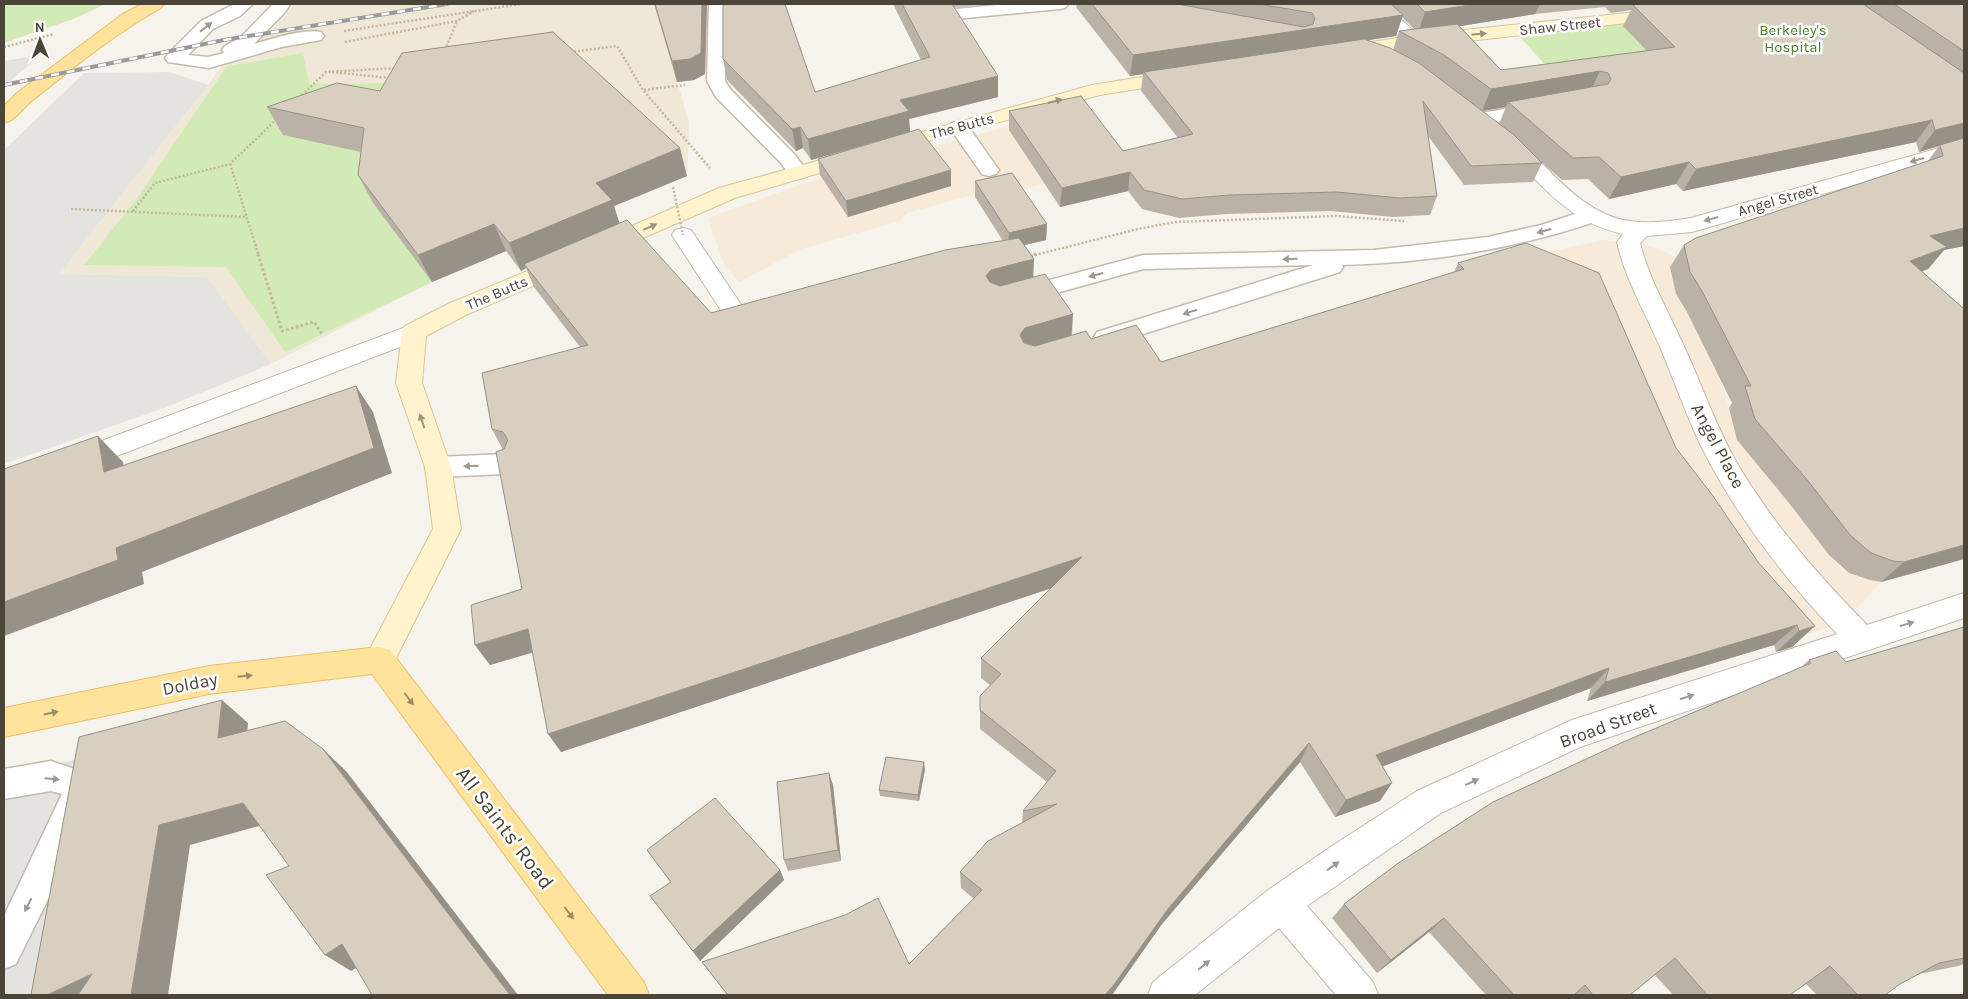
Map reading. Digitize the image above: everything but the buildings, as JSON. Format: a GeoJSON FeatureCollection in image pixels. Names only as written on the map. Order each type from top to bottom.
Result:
{"type":"FeatureCollection","features":[{"type":"Feature","properties":{"kind":"main road"},"geometry":{"type":"LineString","coordinates":[[4,117],[24,97],[129,18],[155,4]]}},
{"type":"Feature","properties":{"kind":"main road","name":"Shaw Street"},"geometry":{"type":"LineString","coordinates":[[1361,50],[1416,41],[1680,12]]}},
{"type":"Feature","properties":{"kind":"main road"},"geometry":{"type":"LineString","coordinates":[[1332,54],[1361,50]]}},
{"type":"Feature","properties":{"kind":"main road","name":"The Butts"},"geometry":{"type":"LineString","coordinates":[[414,332],[458,309],[727,193],[960,126],[1099,89],[1196,74]]}},
{"type":"Feature","properties":{"kind":"main road"},"geometry":{"type":"LineString","coordinates":[[379,660],[447,529],[438,467],[409,383],[414,332]]}},
{"type":"Feature","properties":{"kind":"main road","name":"Dolday"},"geometry":{"type":"LineString","coordinates":[[4,723],[209,680],[379,660]]}},
{"type":"Feature","properties":{"kind":"main road","name":"All Saints' Road"},"geometry":{"type":"LineString","coordinates":[[379,660],[631,995]]}},
{"type":"Feature","properties":{"kind":"street"},"geometry":{"type":"LineString","coordinates":[[1375,4],[1416,41]]}},
{"type":"Feature","properties":{"kind":"street"},"geometry":{"type":"LineString","coordinates":[[1361,50],[1399,65]]}},
{"type":"Feature","properties":{"kind":"street"},"geometry":{"type":"LineString","coordinates":[[1469,114],[1514,148],[1560,193],[1590,216]]}},
{"type":"Feature","properties":{"kind":"street","name":"Angel Street"},"geometry":{"type":"LineString","coordinates":[[1590,216],[1615,227],[1641,230],[1657,230],[1692,224],[1964,147]]}},
{"type":"Feature","properties":{"kind":"street","name":"Angel Place"},"geometry":{"type":"LineString","coordinates":[[1641,230],[1628,242],[1631,259],[1715,448],[1735,483],[1774,538],[1830,608],[1861,639]]}},
{"type":"Feature","properties":{"kind":"street"},"geometry":{"type":"LineString","coordinates":[[683,235],[732,309]]}},
{"type":"Feature","properties":{"kind":"street","name":"The Butts"},"geometry":{"type":"LineString","coordinates":[[113,446],[414,332]]}},
{"type":"Feature","properties":{"kind":"street","name":"Broad Street"},"geometry":{"type":"LineString","coordinates":[[1166,995],[1281,903],[1344,858],[1429,802],[1572,735],[1964,606]]}},
{"type":"Feature","properties":{"kind":"street"},"geometry":{"type":"LineString","coordinates":[[1281,903],[1360,995]]}},
{"type":"Feature","properties":{"kind":"lane"},"geometry":{"type":"LineString","coordinates":[[244,4],[234,12],[208,25],[174,58],[208,62],[280,42],[315,36]]}},
{"type":"Feature","properties":{"kind":"lane"},"geometry":{"type":"LineString","coordinates":[[208,62],[247,41],[282,4]]}},
{"type":"Feature","properties":{"kind":"lane"},"geometry":{"type":"LineString","coordinates":[[718,4],[716,81],[723,94],[788,159],[798,173]]}},
{"type":"Feature","properties":{"kind":"lane"},"geometry":{"type":"LineString","coordinates":[[955,14],[1059,4]]}},
{"type":"Feature","properties":{"kind":"lane"},"geometry":{"type":"LineString","coordinates":[[1469,114],[1552,107]]}},
{"type":"Feature","properties":{"kind":"lane"},"geometry":{"type":"LineString","coordinates":[[960,126],[989,170]]}},
{"type":"Feature","properties":{"kind":"lane"},"geometry":{"type":"LineString","coordinates":[[999,300],[1143,262],[1374,257],[1488,244],[1546,231],[1590,216]]}},
{"type":"Feature","properties":{"kind":"lane"},"geometry":{"type":"LineString","coordinates":[[1086,344],[1291,279],[1374,257]]}},
{"type":"Feature","properties":{"kind":"lane"},"geometry":{"type":"LineString","coordinates":[[438,467],[505,464]]}},
{"type":"Feature","properties":{"kind":"lane"},"geometry":{"type":"LineString","coordinates":[[4,784],[51,776],[82,786],[43,873],[4,952]]}},
{"type":"Feature","properties":{"kind":"path"},"geometry":{"type":"LineString","coordinates":[[315,36],[521,4]]}},
{"type":"Feature","properties":{"kind":"path"},"geometry":{"type":"LineString","coordinates":[[338,46],[345,42],[457,21],[476,10]]}},
{"type":"Feature","properties":{"kind":"path"},"geometry":{"type":"LineString","coordinates":[[442,57],[457,21]]}},
{"type":"Feature","properties":{"kind":"path"},"geometry":{"type":"LineString","coordinates":[[568,52],[617,46],[644,90],[711,169]]}},
{"type":"Feature","properties":{"kind":"path"},"geometry":{"type":"LineString","coordinates":[[299,98],[326,72],[400,68]]}},
{"type":"Feature","properties":{"kind":"path"},"geometry":{"type":"LineString","coordinates":[[326,72],[398,78]]}},
{"type":"Feature","properties":{"kind":"path"},"geometry":{"type":"LineString","coordinates":[[644,90],[692,84]]}},
{"type":"Feature","properties":{"kind":"path"},"geometry":{"type":"LineString","coordinates":[[133,211],[155,182],[230,164],[278,118]]}},
{"type":"Feature","properties":{"kind":"path"},"geometry":{"type":"LineString","coordinates":[[230,164],[282,330],[314,322],[338,361]]}},
{"type":"Feature","properties":{"kind":"path"},"geometry":{"type":"LineString","coordinates":[[673,188],[683,235]]}},
{"type":"Feature","properties":{"kind":"path"},"geometry":{"type":"LineString","coordinates":[[71,210],[247,217]]}},
{"type":"Feature","properties":{"kind":"shaded area"},"geometry":{"type":"Polygon","coordinates":[[[293,4],[655,4],[689,123],[687,176],[432,282],[271,364],[207,277],[59,274],[208,85],[229,55],[260,39],[292,8],[293,4]]]}},
{"type":"Feature","properties":{"kind":"shaded area"},"geometry":{"type":"Polygon","coordinates":[[[41,55],[4,86],[4,61],[41,55]]]}},
{"type":"Feature","properties":{"kind":"shaded area"},"geometry":{"type":"Polygon","coordinates":[[[169,72],[208,85],[59,274],[207,277],[271,364],[164,408],[4,464],[4,150],[84,73],[169,72]]]}},
{"type":"Feature","properties":{"kind":"shaded area"},"geometry":{"type":"Polygon","coordinates":[[[1079,107],[1128,162],[1024,189],[1016,183],[907,213],[900,221],[801,249],[739,282],[724,265],[708,218],[822,177],[1079,107]]]}},
{"type":"Feature","properties":{"kind":"shaded area"},"geometry":{"type":"Polygon","coordinates":[[[1603,240],[1628,242],[1656,248],[1682,260],[1673,266],[1671,272],[1676,294],[1687,312],[1722,383],[1729,408],[1758,465],[1838,565],[1859,577],[1881,582],[1844,622],[1787,641],[1505,261],[1603,240]]]}},
{"type":"Feature","properties":{"kind":"shaded area"},"geometry":{"type":"Polygon","coordinates":[[[89,756],[34,995],[4,995],[4,777],[89,756]]]}},
{"type":"Feature","properties":{"kind":"green space"},"geometry":{"type":"Polygon","coordinates":[[[4,4],[106,4],[73,19],[4,43],[4,4]]]}},
{"type":"Feature","properties":{"kind":"green space"},"geometry":{"type":"Polygon","coordinates":[[[1813,9],[1557,78],[1518,35],[1664,20],[1813,9]]]}},
{"type":"Feature","properties":{"kind":"green space"},"geometry":{"type":"Polygon","coordinates":[[[303,53],[309,84],[413,83],[373,203],[432,282],[285,352],[226,267],[84,265],[136,200],[227,66],[303,53]]]}},
{"type":"Feature","properties":{"kind":"railway"},"geometry":{"type":"LineString","coordinates":[[4,85],[224,40],[447,4]]}},
{"type":"Feature","properties":{"kind":"park label","name":"Berkeley's Hospital"},"geometry":{"type":"Point","coordinates":[1793,38]}}]}
